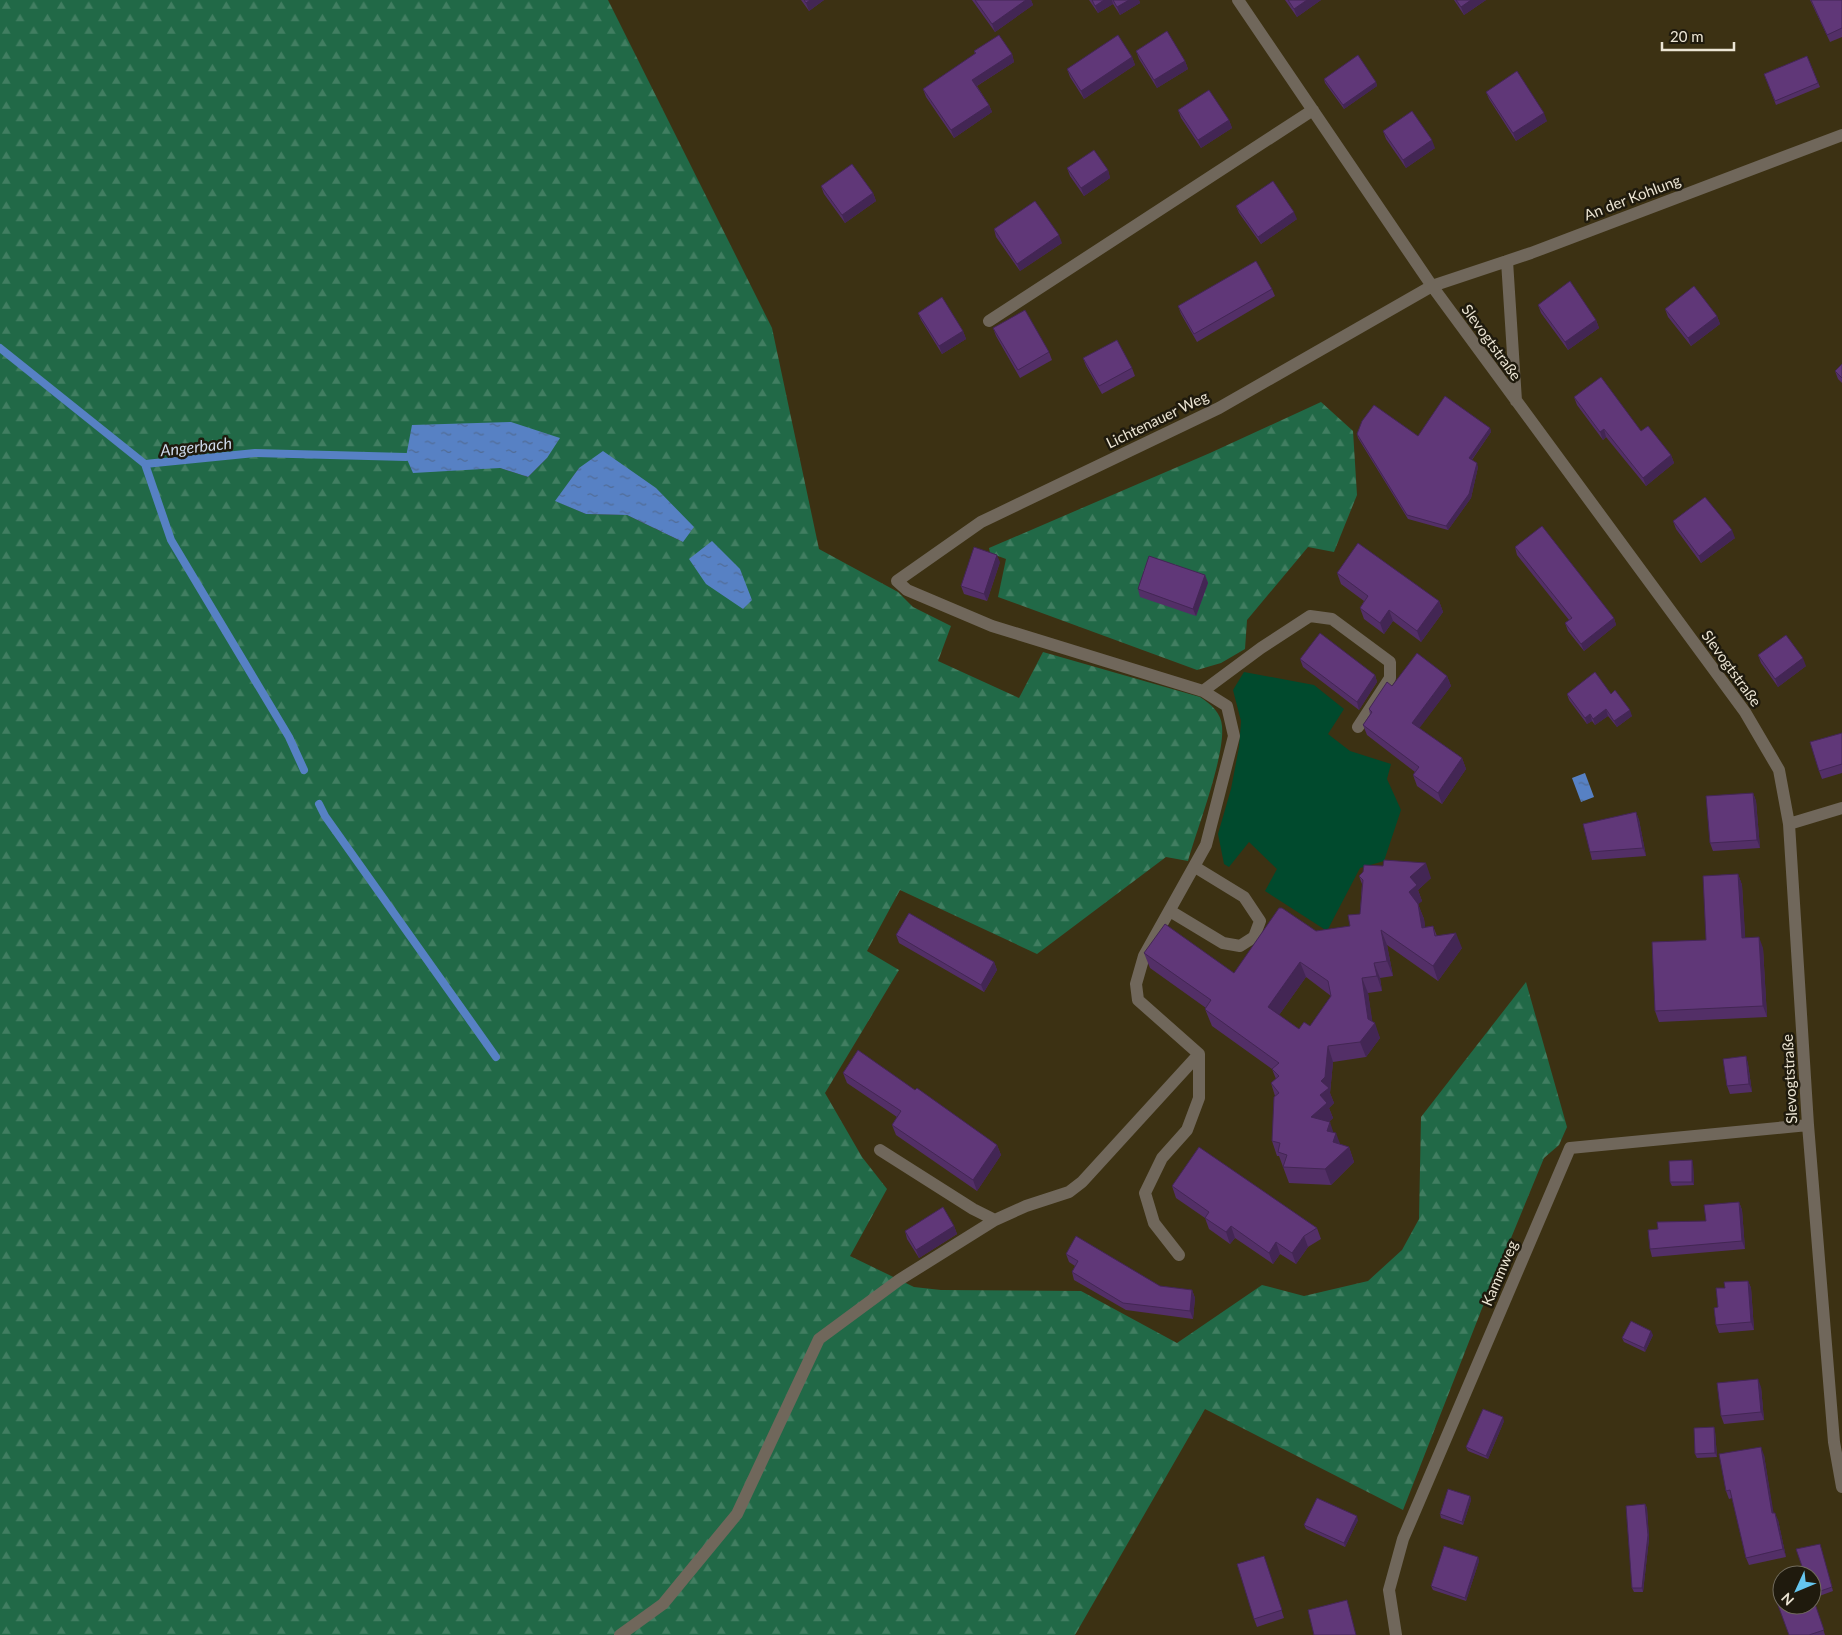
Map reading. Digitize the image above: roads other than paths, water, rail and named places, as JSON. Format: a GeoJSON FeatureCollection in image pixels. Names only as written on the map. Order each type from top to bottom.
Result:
{"type":"FeatureCollection","features":[{"type":"Feature","properties":{"kind":"street","name":"Slevogtstraße"},"geometry":{"type":"LineString","coordinates":[[1238,0],[1432,286],[1746,712],[1779,770],[1789,824],[1808,1125],[1834,1442],[1842,1487]]}},
{"type":"Feature","properties":{"kind":"street"},"geometry":{"type":"LineString","coordinates":[[989,321],[1313,110]]}},
{"type":"Feature","properties":{"kind":"street","name":"An der Kohlung"},"geometry":{"type":"LineString","coordinates":[[1432,286],[1507,261],[1842,135]]}},
{"type":"Feature","properties":{"kind":"street"},"geometry":{"type":"LineString","coordinates":[[1507,261],[1516,401]]}},
{"type":"Feature","properties":{"kind":"street","name":"Lichtenauer Weg"},"geometry":{"type":"LineString","coordinates":[[1203,691],[992,626],[907,590],[897,581],[981,522],[1219,408],[1432,286]]}},
{"type":"Feature","properties":{"kind":"street"},"geometry":{"type":"LineString","coordinates":[[1179,1255],[1154,1223],[1145,1193],[1162,1158],[1187,1130],[1199,1098],[1199,1054],[1138,1000],[1136,984],[1144,956],[1206,845],[1234,736],[1227,706],[1203,691],[1260,648],[1310,616],[1332,619],[1390,662],[1390,678],[1358,727]]}},
{"type":"Feature","properties":{"kind":"street"},"geometry":{"type":"LineString","coordinates":[[1789,824],[1842,808]]}},
{"type":"Feature","properties":{"kind":"street"},"geometry":{"type":"LineString","coordinates":[[1170,911],[1223,943],[1240,946],[1254,937],[1260,921],[1247,900],[1195,867]]}},
{"type":"Feature","properties":{"kind":"street"},"geometry":{"type":"LineString","coordinates":[[620,1635],[663,1604],[738,1514],[819,1339],[899,1280],[995,1220],[1026,1206],[1069,1192],[1082,1182],[1199,1054]]}},
{"type":"Feature","properties":{"kind":"street","name":"Kammweg"},"geometry":{"type":"LineString","coordinates":[[1396,1635],[1389,1590],[1403,1539],[1570,1148],[1808,1125]]}},
{"type":"Feature","properties":{"kind":"street"},"geometry":{"type":"LineString","coordinates":[[880,1150],[973,1209],[995,1220]]}},
{"type":"Feature","properties":{"kind":"water"},"geometry":{"type":"Polygon","coordinates":[[[511,422],[560,438],[547,458],[528,477],[500,468],[413,473],[406,457],[412,425],[511,422]]]}},
{"type":"Feature","properties":{"kind":"water"},"geometry":{"type":"Polygon","coordinates":[[[603,451],[656,488],[694,527],[683,542],[627,515],[586,514],[555,501],[579,468],[603,451]]]}},
{"type":"Feature","properties":{"kind":"water"},"geometry":{"type":"Polygon","coordinates":[[[712,541],[740,569],[752,600],[743,609],[706,584],[689,559],[712,541]]]}},
{"type":"Feature","properties":{"kind":"water"},"geometry":{"type":"Polygon","coordinates":[[[1585,773],[1594,797],[1581,802],[1572,778],[1585,773]]]}},
{"type":"Feature","properties":{"kind":"waterway","name":"Angerbach"},"geometry":{"type":"LineString","coordinates":[[0,348],[145,464],[255,453],[406,457]]}},
{"type":"Feature","properties":{"kind":"waterway"},"geometry":{"type":"LineString","coordinates":[[145,464],[171,540],[289,737],[304,770]]}},
{"type":"Feature","properties":{"kind":"waterway"},"geometry":{"type":"LineString","coordinates":[[319,804],[325,816],[496,1057]]}}]}
